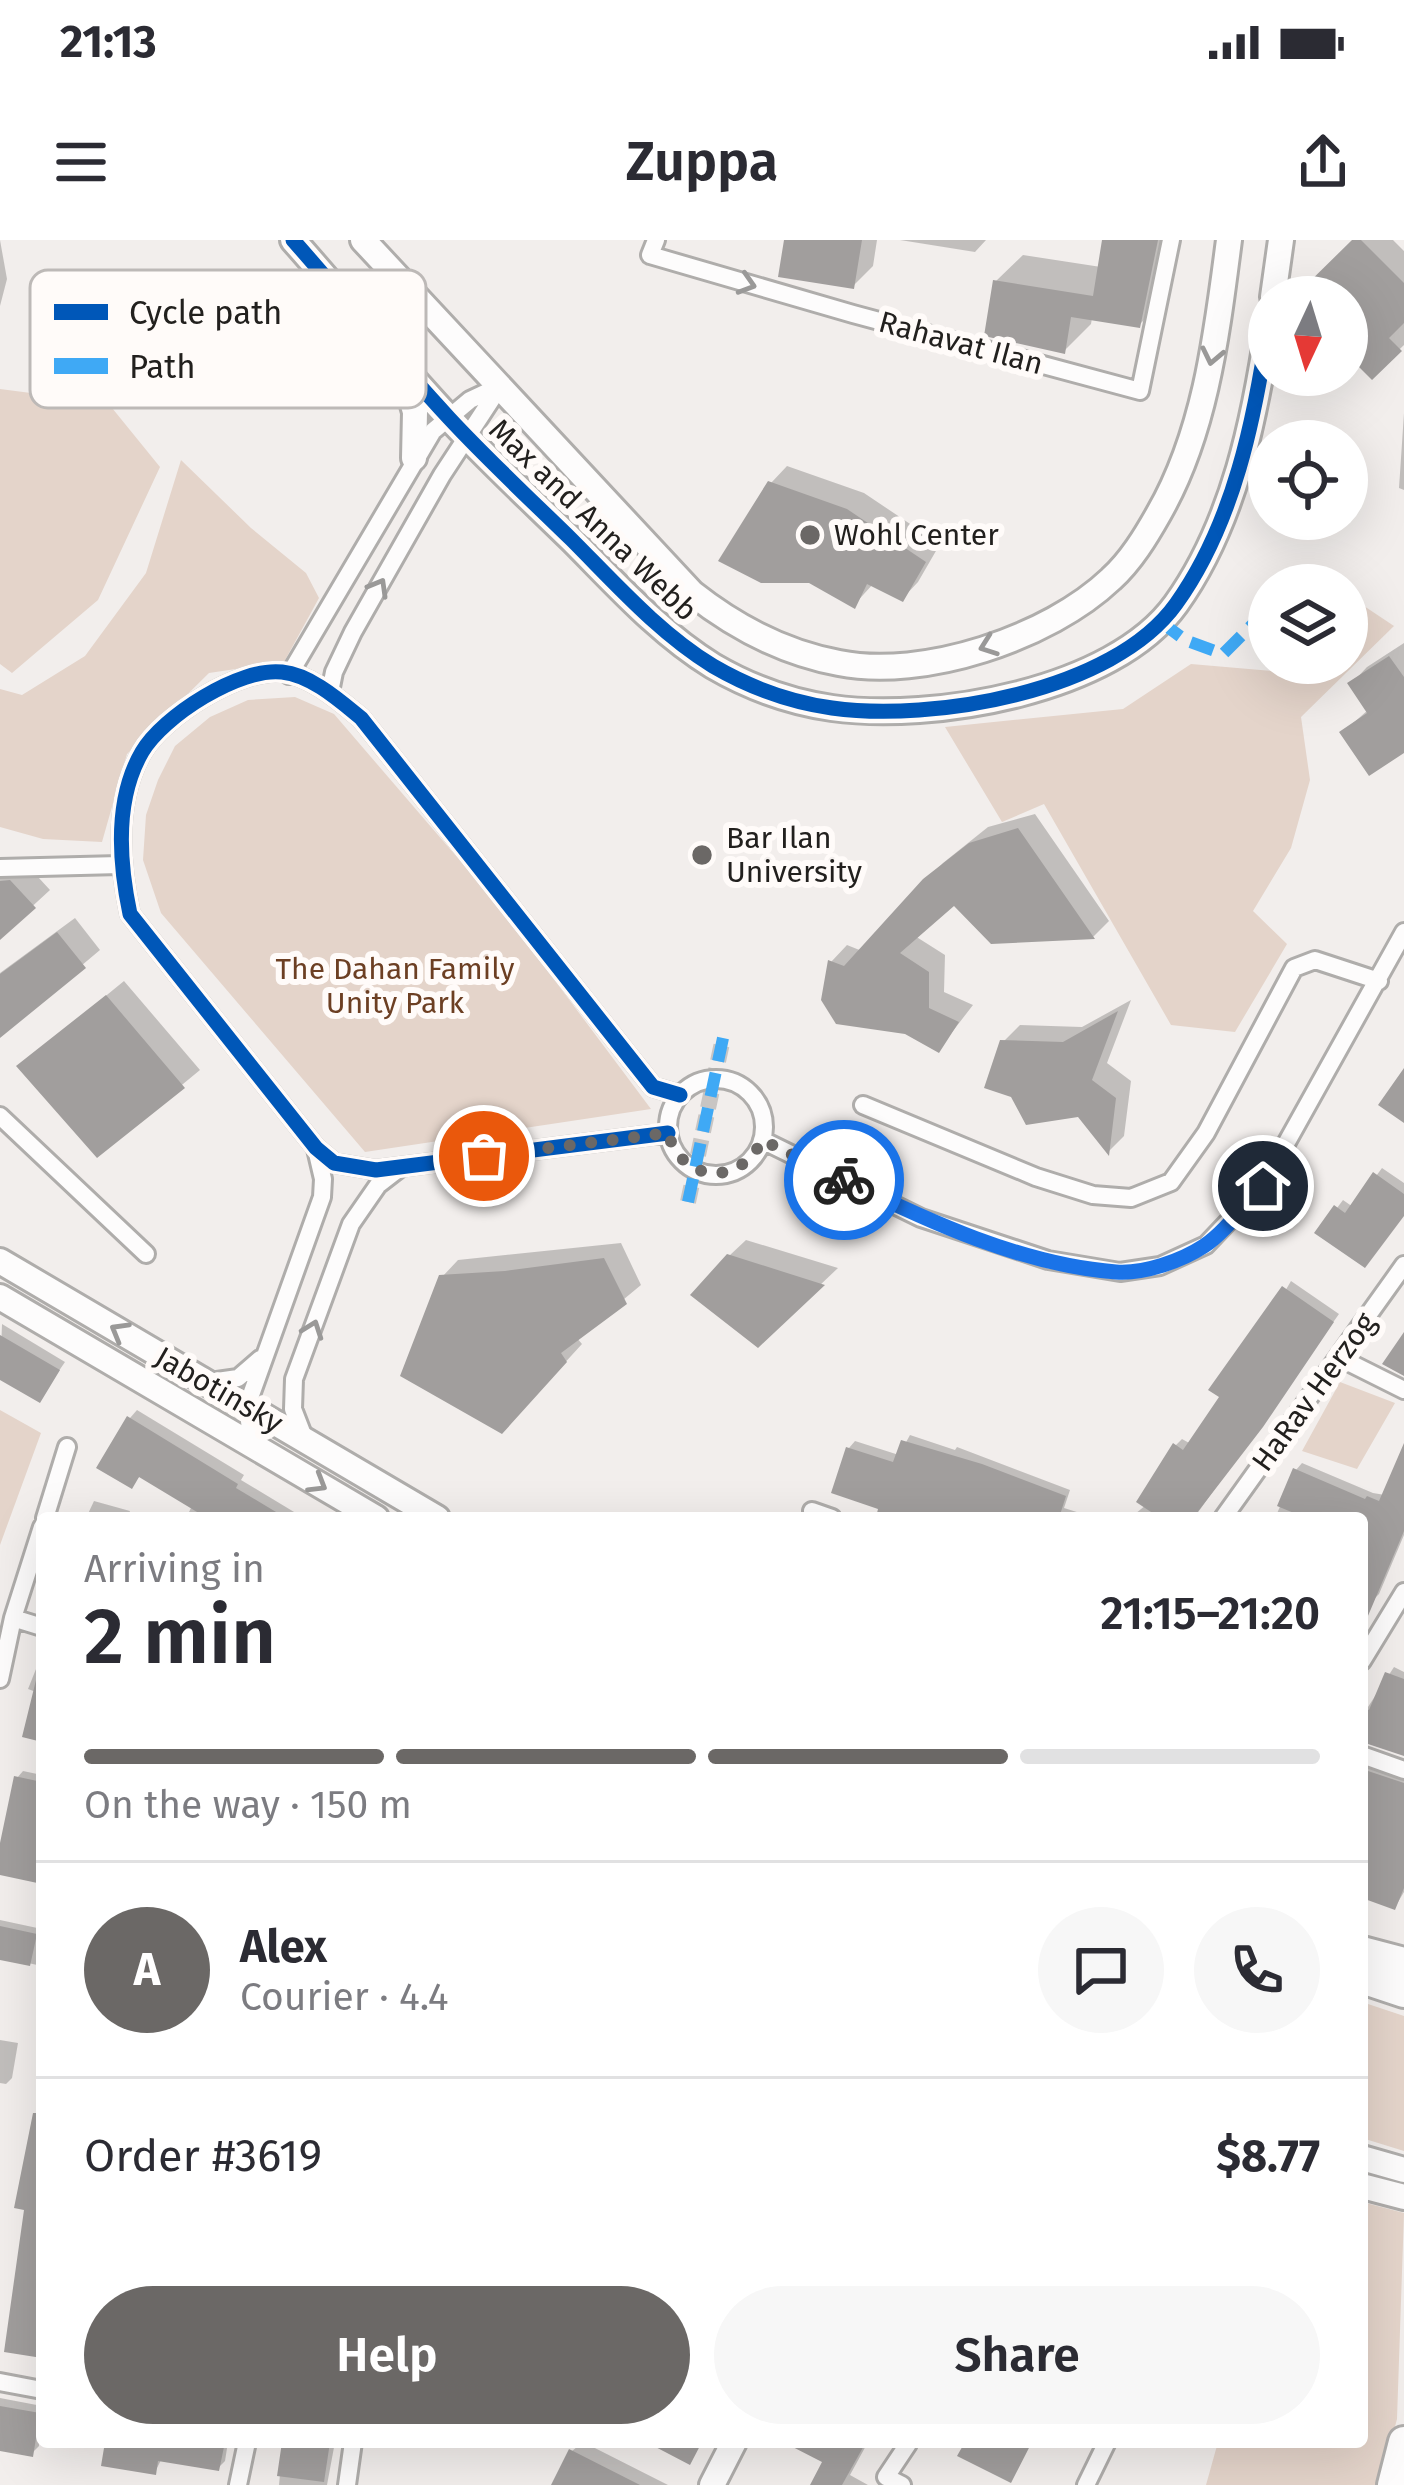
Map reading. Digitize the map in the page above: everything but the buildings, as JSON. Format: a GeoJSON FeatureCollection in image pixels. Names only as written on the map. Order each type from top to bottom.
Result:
{"type":"FeatureCollection","features":[{"type":"Feature","properties":{"kind":"highway"},"geometry":{"type":"LineString","coordinates":[[1368,1954],[1404,1963]]}},
{"type":"Feature","properties":{"kind":"highway"},"geometry":{"type":"LineString","coordinates":[[1368,1980],[1404,1992]]}},
{"type":"Feature","properties":{"kind":"highway"},"geometry":{"type":"LineString","coordinates":[[1394,2485],[1404,2442]]}},
{"type":"Feature","properties":{"kind":"street","name":"Max and Anna Webb"},"geometry":{"type":"LineString","coordinates":[[293,240],[319,270]]}},
{"type":"Feature","properties":{"kind":"street","name":"Max and Anna Webb"},"geometry":{"type":"LineString","coordinates":[[363,240],[392,270]]}},
{"type":"Feature","properties":{"kind":"street","name":"Rahavat Ilan"},"geometry":{"type":"LineString","coordinates":[[656,240],[650,255],[1140,391],[1171,240]]}},
{"type":"Feature","properties":{"kind":"street","name":"Max and Anna Webb"},"geometry":{"type":"LineString","coordinates":[[426,306],[692,593],[720,615],[772,642],[842,664],[879,668],[976,651],[1071,610],[1116,574],[1149,531],[1182,466],[1218,327],[1228,240]]}},
{"type":"Feature","properties":{"kind":"street"},"geometry":{"type":"LineString","coordinates":[[1276,276],[1281,240]]}},
{"type":"Feature","properties":{"kind":"street"},"geometry":{"type":"LineString","coordinates":[[290,675],[414,458],[448,417],[502,385]]}},
{"type":"Feature","properties":{"kind":"street"},"geometry":{"type":"LineString","coordinates":[[330,692],[343,651],[442,475],[502,385]]}},
{"type":"Feature","properties":{"kind":"street","name":"Max and Anna Webb"},"geometry":{"type":"LineString","coordinates":[[426,392],[681,644],[747,684],[827,707],[875,711],[928,709],[1065,679],[1130,646],[1161,622],[1191,581],[1223,513],[1245,446],[1255,396]]}},
{"type":"Feature","properties":{"kind":"street"},"geometry":{"type":"LineString","coordinates":[[414,408],[414,458]]}},
{"type":"Feature","properties":{"kind":"street"},"geometry":{"type":"LineString","coordinates":[[668,1133],[400,1167],[354,1169],[334,1163],[316,1148],[130,914],[120,866],[124,807],[142,751],[206,694],[249,677],[282,672],[330,692],[374,735],[653,1087],[680,1095]]}},
{"type":"Feature","properties":{"kind":"street"},"geometry":{"type":"LineString","coordinates":[[0,868],[120,866]]}},
{"type":"Feature","properties":{"kind":"street"},"geometry":{"type":"LineString","coordinates":[[762,1140],[921,1217],[1048,1260],[1120,1273],[1160,1266],[1206,1245],[1263,1186],[1404,932]]}},
{"type":"Feature","properties":{"kind":"street"},"geometry":{"type":"LineString","coordinates":[[863,1105],[1036,1177],[1093,1195],[1131,1198],[1171,1182],[1206,1133],[1268,1009],[1294,968],[1315,960],[1379,980]]}},
{"type":"Feature","properties":{"kind":"street"},"geometry":{"type":"LineString","coordinates":[[708,1080],[739,1085],[760,1108],[762,1140],[757,1152],[737,1170],[712,1174],[688,1166],[668,1133],[668,1119],[680,1095],[708,1080]]}},
{"type":"Feature","properties":{"kind":"street"},"geometry":{"type":"LineString","coordinates":[[0,1116],[146,1254]]}},
{"type":"Feature","properties":{"kind":"street"},"geometry":{"type":"LineString","coordinates":[[252,1444],[247,1406],[322,1197],[316,1148]]}},
{"type":"Feature","properties":{"kind":"street"},"geometry":{"type":"LineString","coordinates":[[304,1440],[293,1409],[294,1379],[351,1223],[378,1186],[400,1167]]}},
{"type":"Feature","properties":{"kind":"street","name":"Jabotinsky"},"geometry":{"type":"LineString","coordinates":[[0,1261],[427,1512]]}},
{"type":"Feature","properties":{"kind":"street","name":"HaRav Herzog"},"geometry":{"type":"LineString","coordinates":[[1227,1512],[1404,1265]]}},
{"type":"Feature","properties":{"kind":"street","name":"Jabotinsky"},"geometry":{"type":"LineString","coordinates":[[0,1297],[366,1512]]}},
{"type":"Feature","properties":{"kind":"street"},"geometry":{"type":"LineString","coordinates":[[205,1382],[238,1378],[268,1348]]}},
{"type":"Feature","properties":{"kind":"street"},"geometry":{"type":"LineString","coordinates":[[1340,1358],[1404,1390]]}},
{"type":"Feature","properties":{"kind":"street"},"geometry":{"type":"LineString","coordinates":[[47,1512],[67,1447]]}},
{"type":"Feature","properties":{"kind":"street"},"geometry":{"type":"LineString","coordinates":[[0,1678],[36,1546]]}},
{"type":"Feature","properties":{"kind":"street"},"geometry":{"type":"LineString","coordinates":[[1368,1650],[1404,1592]]}},
{"type":"Feature","properties":{"kind":"street"},"geometry":{"type":"LineString","coordinates":[[13,1618],[36,1625]]}},
{"type":"Feature","properties":{"kind":"street"},"geometry":{"type":"LineString","coordinates":[[1368,1757],[1404,1771]]}},
{"type":"Feature","properties":{"kind":"street"},"geometry":{"type":"LineString","coordinates":[[1368,2160],[1404,2170]]}},
{"type":"Feature","properties":{"kind":"street"},"geometry":{"type":"LineString","coordinates":[[1368,2188],[1404,2198]]}},
{"type":"Feature","properties":{"kind":"street"},"geometry":{"type":"LineString","coordinates":[[0,2382],[36,2389]]}},
{"type":"Feature","properties":{"kind":"street"},"geometry":{"type":"LineString","coordinates":[[238,2485],[246,2448]]}},
{"type":"Feature","properties":{"kind":"street"},"geometry":{"type":"LineString","coordinates":[[347,2485],[352,2448]]}},
{"type":"Feature","properties":{"kind":"street"},"geometry":{"type":"LineString","coordinates":[[712,2485],[731,2448]]}},
{"type":"Feature","properties":{"kind":"street"},"geometry":{"type":"LineString","coordinates":[[902,2485],[886,2477],[905,2448]]}},
{"type":"Feature","properties":{"kind":"street"},"geometry":{"type":"LineString","coordinates":[[1086,2485],[1104,2448]]}},
{"type":"Feature","properties":{"kind":"green space"},"geometry":{"type":"Polygon","coordinates":[[[0,389],[30,393],[30,408],[112,408],[160,467],[98,600],[12,673],[0,664],[0,389]]]}},
{"type":"Feature","properties":{"kind":"green space"},"geometry":{"type":"Polygon","coordinates":[[[181,460],[306,573],[319,598],[284,662],[209,673],[127,754],[102,842],[43,839],[0,827],[0,689],[22,695],[85,656],[146,573],[181,460]]]}},
{"type":"Feature","properties":{"kind":"green space"},"geometry":{"type":"Polygon","coordinates":[[[1368,609],[1394,626],[1368,651],[1368,609]]]}},
{"type":"Feature","properties":{"kind":"green space"},"geometry":{"type":"Polygon","coordinates":[[[1191,664],[1248,669],[1248,684],[1335,684],[1301,717],[1310,780],[1291,848],[1253,911],[1287,944],[1235,1032],[1171,1025],[1044,804],[1002,822],[945,727],[1123,709],[1191,664]]]}},
{"type":"Feature","properties":{"kind":"green space","name":"The Dahan Family Unity Park"},"geometry":{"type":"Polygon","coordinates":[[[295,697],[334,714],[499,906],[651,1109],[365,1152],[161,913],[143,860],[146,815],[175,746],[210,717],[248,700],[295,697]]]}},
{"type":"Feature","properties":{"kind":"green space"},"geometry":{"type":"Polygon","coordinates":[[[1340,1382],[1395,1403],[1357,1469],[1302,1451],[1340,1382]]]}},
{"type":"Feature","properties":{"kind":"green space"},"geometry":{"type":"Polygon","coordinates":[[[0,1410],[41,1433],[0,1545],[0,1410]]]}},
{"type":"Feature","properties":{"kind":"green space"},"geometry":{"type":"Polygon","coordinates":[[[1368,2004],[1404,2016],[1404,2151],[1368,2140],[1368,2004]]]}},
{"type":"Feature","properties":{"kind":"green space"},"geometry":{"type":"Polygon","coordinates":[[[1368,2204],[1404,2213],[1397,2419],[1380,2485],[1206,2485],[1216,2448],[1368,2448],[1368,2204]]]}},
{"type":"Feature","properties":{"kind":"tunnel"},"geometry":{"type":"LineString","coordinates":[[688,1202],[723,1038]]}},
{"type":"Feature","properties":{"kind":"marked path"},"geometry":{"type":"LineString","coordinates":[[1161,622],[1185,640],[1223,654],[1248,629]]}},
{"type":"Feature","properties":{"kind":"marked path"},"geometry":{"type":"LineString","coordinates":[[688,1202],[723,1038]]}},
{"type":"Feature","properties":{"kind":"cycle path"},"geometry":{"type":"LineString","coordinates":[[293,240],[319,270]]}},
{"type":"Feature","properties":{"kind":"cycle path"},"geometry":{"type":"LineString","coordinates":[[426,393],[621,590],[693,653],[741,681],[785,698],[873,711],[919,710],[1018,694],[1110,659],[1147,634],[1176,604],[1213,539],[1239,469],[1257,396]]}},
{"type":"Feature","properties":{"kind":"cycle path"},"geometry":{"type":"LineString","coordinates":[[668,1133],[376,1170],[334,1163],[316,1148],[130,914],[121,832],[127,790],[142,752],[184,710],[245,677],[282,672],[324,689],[361,718],[653,1087],[680,1095]]}},
{"type":"Feature","properties":{"kind":"way so far"},"geometry":{"type":"LineString","coordinates":[[484,1156],[668,1133],[678,1156],[700,1172],[737,1170],[757,1152],[762,1140],[844,1180]]}},
{"type":"Feature","properties":{"kind":"place","name":"Wohl Center"},"geometry":{"type":"Point","coordinates":[810,535]}},
{"type":"Feature","properties":{"kind":"place","name":"Bar Ilan University"},"geometry":{"type":"Point","coordinates":[702,855]}},
{"type":"Feature","properties":{"kind":"route"},"geometry":{"type":"LineString","coordinates":[[844,1180],[921,1217],[1048,1260],[1120,1273],[1160,1266],[1206,1245],[1263,1186]]}}]}
